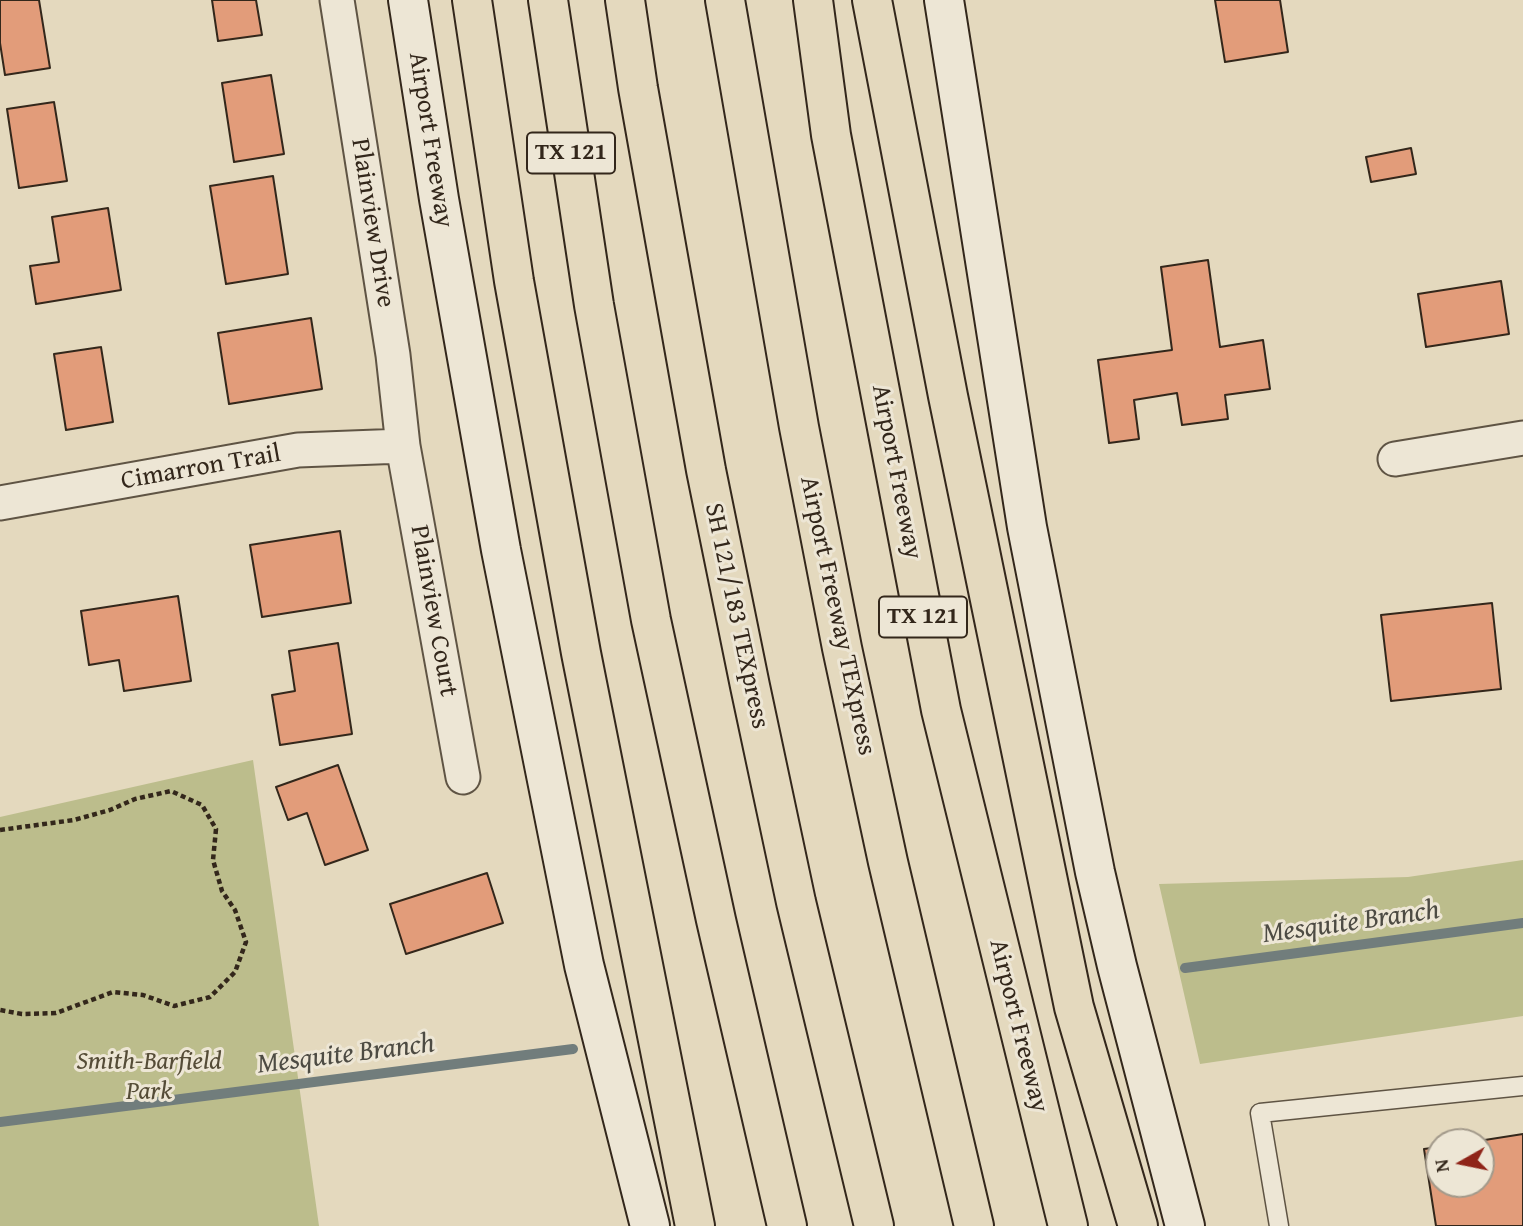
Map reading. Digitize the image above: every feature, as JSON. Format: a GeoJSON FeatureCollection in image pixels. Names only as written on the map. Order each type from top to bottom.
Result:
{"type":"FeatureCollection","features":[{"type":"Feature","properties":{"kind":"highway"},"geometry":{"type":"LineString","coordinates":[[472,0],[513,281],[581,653],[695,1226]]}},
{"type":"Feature","properties":{"kind":"highway","name":"TX 121"},"geometry":{"type":"LineString","coordinates":[[548,0],[594,305],[651,620],[716,920],[787,1226]]}},
{"type":"Feature","properties":{"kind":"highway","name":"SH 121/183 TEXpress"},"geometry":{"type":"LineString","coordinates":[[625,0],[638,88],[706,470],[796,902],[874,1226]]}},
{"type":"Feature","properties":{"kind":"highway","name":"Airport Freeway TEXpress"},"geometry":{"type":"LineString","coordinates":[[725,0],[799,427],[842,648],[888,862],[974,1226]]}},
{"type":"Feature","properties":{"kind":"highway","name":"Airport Freeway"},"geometry":{"type":"LineString","coordinates":[[813,0],[831,135],[941,710],[1068,1226]]}},
{"type":"Feature","properties":{"kind":"highway"},"geometry":{"type":"LineString","coordinates":[[872,0],[948,396],[1071,994],[1138,1226]]}},
{"type":"Feature","properties":{"kind":"main road","name":"Airport Freeway"},"geometry":{"type":"LineString","coordinates":[[408,0],[439,199],[509,590],[584,965],[650,1226]]}},
{"type":"Feature","properties":{"kind":"main road"},"geometry":{"type":"LineString","coordinates":[[944,0],[1027,527],[1107,926],[1185,1226]]}},
{"type":"Feature","properties":{"kind":"street","name":"Plainview Drive"},"geometry":{"type":"LineString","coordinates":[[337,0],[393,355],[403,446]]}},
{"type":"Feature","properties":{"kind":"street"},"geometry":{"type":"LineString","coordinates":[[1395,459],[1523,438]]}},
{"type":"Feature","properties":{"kind":"street","name":"Cimarron Trail"},"geometry":{"type":"LineString","coordinates":[[0,503],[298,450],[403,446]]}},
{"type":"Feature","properties":{"kind":"street","name":"Plainview Court"},"geometry":{"type":"LineString","coordinates":[[403,446],[463,776]]}},
{"type":"Feature","properties":{"kind":"lane"},"geometry":{"type":"LineString","coordinates":[[1279,1226],[1260,1113],[1523,1086]]}},
{"type":"Feature","properties":{"kind":"path"},"geometry":{"type":"LineString","coordinates":[[0,830],[74,820],[110,810],[135,799],[170,791],[202,805],[216,829],[213,860],[222,891],[235,909],[246,942],[235,972],[210,997],[174,1006],[143,995],[113,992],[55,1013],[22,1014],[0,1010]]}},
{"type":"Feature","properties":{"kind":"green space","name":"Smith-Barfield Park"},"geometry":{"type":"Polygon","coordinates":[[[253,760],[319,1226],[0,1226],[0,817],[253,760]]]}},
{"type":"Feature","properties":{"kind":"green space"},"geometry":{"type":"Polygon","coordinates":[[[1523,860],[1523,1016],[1200,1064],[1159,884],[1408,877],[1523,860]]]}},
{"type":"Feature","properties":{"kind":"building"},"geometry":{"type":"Polygon","coordinates":[[[0,0],[39,0],[50,68],[5,75],[0,43],[0,0]]]}},
{"type":"Feature","properties":{"kind":"building"},"geometry":{"type":"Polygon","coordinates":[[[212,0],[256,0],[262,35],[218,41],[212,0]]]}},
{"type":"Feature","properties":{"kind":"building"},"geometry":{"type":"Polygon","coordinates":[[[1215,0],[1280,0],[1288,52],[1225,62],[1215,0]]]}},
{"type":"Feature","properties":{"kind":"building"},"geometry":{"type":"Polygon","coordinates":[[[271,75],[284,154],[234,162],[222,83],[271,75]]]}},
{"type":"Feature","properties":{"kind":"building"},"geometry":{"type":"Polygon","coordinates":[[[54,102],[67,181],[19,188],[7,109],[54,102]]]}},
{"type":"Feature","properties":{"kind":"building"},"geometry":{"type":"Polygon","coordinates":[[[1411,148],[1416,174],[1371,182],[1366,157],[1411,148]]]}},
{"type":"Feature","properties":{"kind":"building"},"geometry":{"type":"Polygon","coordinates":[[[273,176],[288,274],[226,284],[210,186],[273,176]]]}},
{"type":"Feature","properties":{"kind":"building"},"geometry":{"type":"Polygon","coordinates":[[[108,208],[121,290],[36,304],[30,266],[59,262],[52,217],[108,208]]]}},
{"type":"Feature","properties":{"kind":"building"},"geometry":{"type":"Polygon","coordinates":[[[1208,260],[1220,347],[1263,340],[1270,389],[1225,395],[1228,419],[1182,425],[1177,393],[1134,400],[1139,439],[1109,443],[1098,360],[1172,350],[1161,267],[1208,260]]]}},
{"type":"Feature","properties":{"kind":"building"},"geometry":{"type":"Polygon","coordinates":[[[1501,281],[1509,334],[1426,347],[1418,294],[1501,281]]]}},
{"type":"Feature","properties":{"kind":"building"},"geometry":{"type":"Polygon","coordinates":[[[311,318],[322,389],[229,404],[218,333],[311,318]]]}},
{"type":"Feature","properties":{"kind":"building"},"geometry":{"type":"Polygon","coordinates":[[[101,347],[113,422],[66,430],[54,354],[101,347]]]}},
{"type":"Feature","properties":{"kind":"building"},"geometry":{"type":"Polygon","coordinates":[[[340,531],[351,603],[262,617],[250,545],[340,531]]]}},
{"type":"Feature","properties":{"kind":"building"},"geometry":{"type":"Polygon","coordinates":[[[178,596],[191,681],[124,691],[119,660],[89,665],[81,611],[178,596]]]}},
{"type":"Feature","properties":{"kind":"building"},"geometry":{"type":"Polygon","coordinates":[[[1492,603],[1501,689],[1391,701],[1381,615],[1492,603]]]}},
{"type":"Feature","properties":{"kind":"building"},"geometry":{"type":"Polygon","coordinates":[[[338,643],[352,734],[280,745],[272,695],[295,691],[289,651],[338,643]]]}},
{"type":"Feature","properties":{"kind":"building"},"geometry":{"type":"Polygon","coordinates":[[[338,765],[368,850],[325,865],[307,813],[288,820],[276,787],[338,765]]]}},
{"type":"Feature","properties":{"kind":"building"},"geometry":{"type":"Polygon","coordinates":[[[487,873],[503,923],[406,954],[390,904],[487,873]]]}},
{"type":"Feature","properties":{"kind":"building"},"geometry":{"type":"Polygon","coordinates":[[[1523,1134],[1523,1226],[1436,1226],[1432,1198],[1495,1198],[1495,1138],[1523,1134]]]}},
{"type":"Feature","properties":{"kind":"waterway","name":"Mesquite Branch"},"geometry":{"type":"LineString","coordinates":[[1185,968],[1523,923]]}},
{"type":"Feature","properties":{"kind":"waterway","name":"Mesquite Branch"},"geometry":{"type":"LineString","coordinates":[[0,1122],[573,1049]]}}]}
